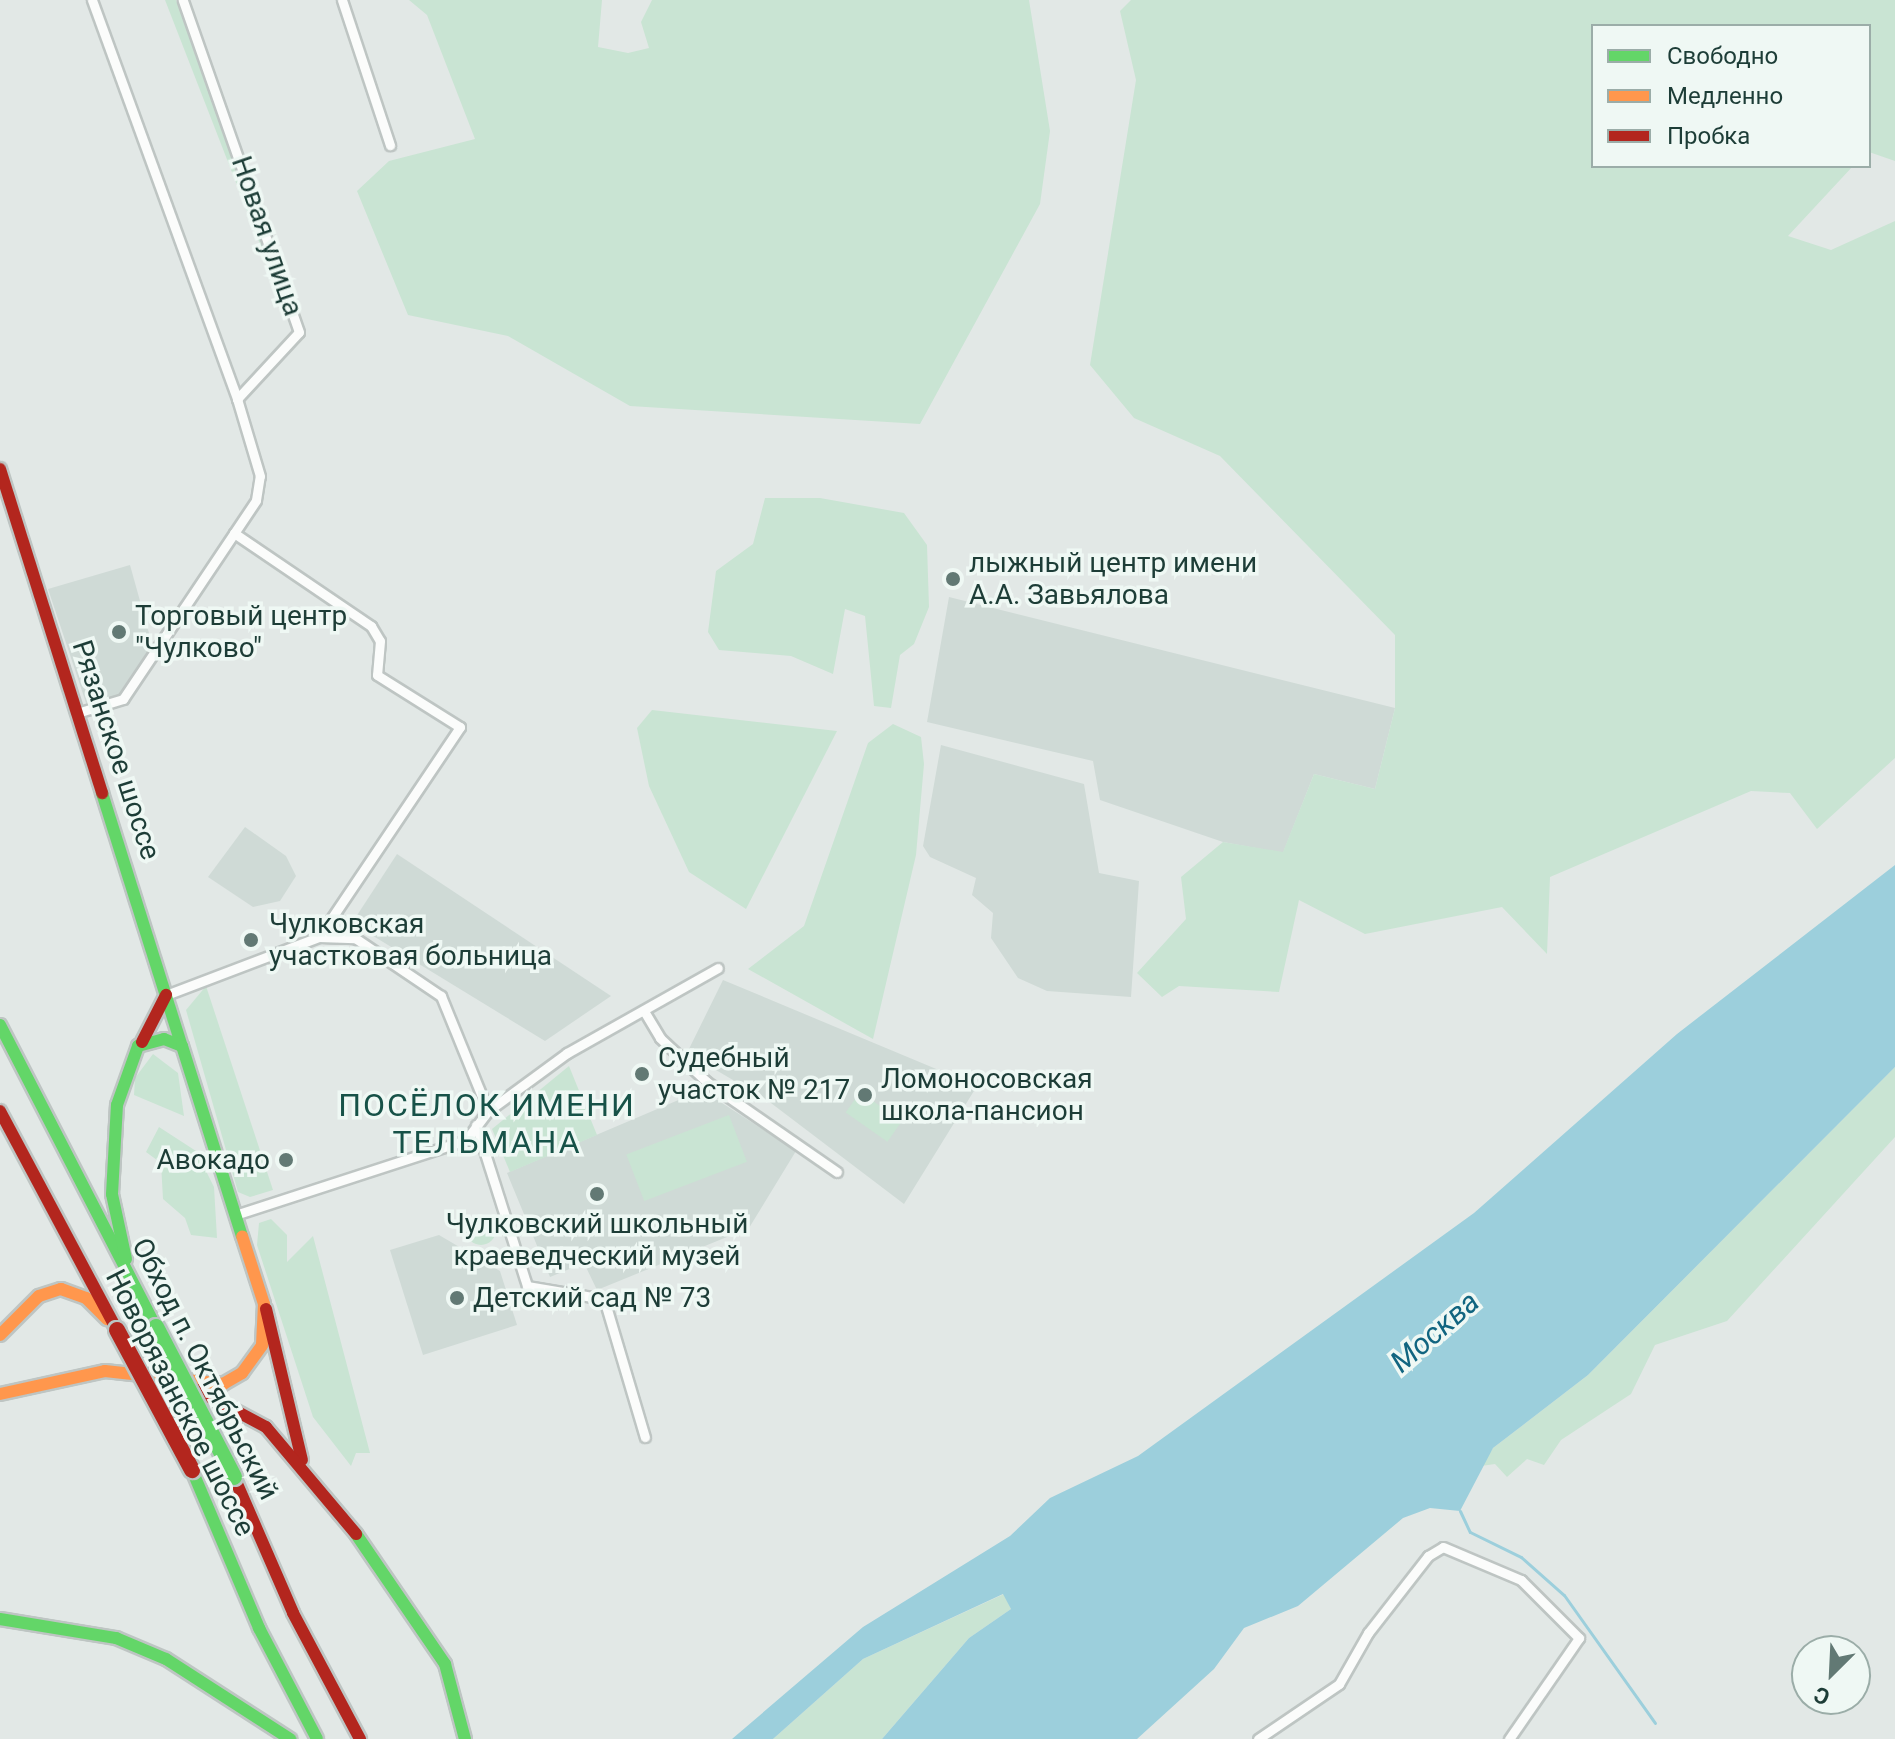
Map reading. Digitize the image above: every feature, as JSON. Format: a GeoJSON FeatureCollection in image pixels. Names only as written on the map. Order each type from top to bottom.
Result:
{"type":"FeatureCollection","features":[{"type":"Feature","properties":{"kind":"main road","name":"Рязанское шоссе"},"geometry":{"type":"LineString","coordinates":[[0,469],[288,1381],[302,1460]]}},
{"type":"Feature","properties":{"kind":"main road"},"geometry":{"type":"LineString","coordinates":[[131,1279],[112,1194],[114,1134],[124,1074],[166,995]]}},
{"type":"Feature","properties":{"kind":"main road","name":"Обход п. Октябрьский"},"geometry":{"type":"LineString","coordinates":[[0,1025],[234,1477],[293,1613],[360,1739]]}},
{"type":"Feature","properties":{"kind":"main road"},"geometry":{"type":"LineString","coordinates":[[142,1042],[182,1046]]}},
{"type":"Feature","properties":{"kind":"main road","name":"Новорязанское шоссе"},"geometry":{"type":"LineString","coordinates":[[0,1111],[192,1470],[317,1739]]}},
{"type":"Feature","properties":{"kind":"main road"},"geometry":{"type":"LineString","coordinates":[[0,1335],[39,1296],[61,1289],[86,1298],[117,1330]]}},
{"type":"Feature","properties":{"kind":"main road"},"geometry":{"type":"LineString","coordinates":[[0,1394],[76,1373],[214,1384],[236,1378],[262,1345],[264,1304]]}},
{"type":"Feature","properties":{"kind":"main road"},"geometry":{"type":"LineString","coordinates":[[168,1380],[251,1417],[302,1460],[445,1664],[465,1739]]}},
{"type":"Feature","properties":{"kind":"main road"},"geometry":{"type":"LineString","coordinates":[[0,1619],[128,1643],[202,1680],[290,1739]]}},
{"type":"Feature","properties":{"kind":"street"},"geometry":{"type":"LineString","coordinates":[[77,713],[123,699],[260,491],[237,399],[92,0]]}},
{"type":"Feature","properties":{"kind":"street","name":"Новая улица"},"geometry":{"type":"LineString","coordinates":[[183,0],[299,332],[237,399]]}},
{"type":"Feature","properties":{"kind":"street"},"geometry":{"type":"LineString","coordinates":[[342,0],[390,145]]}},
{"type":"Feature","properties":{"kind":"street"},"geometry":{"type":"LineString","coordinates":[[234,533],[371,626],[380,641],[377,675],[460,727],[319,937]]}},
{"type":"Feature","properties":{"kind":"street"},"geometry":{"type":"LineString","coordinates":[[166,995],[319,937],[355,938],[441,996],[488,1111]]}},
{"type":"Feature","properties":{"kind":"street"},"geometry":{"type":"LineString","coordinates":[[235,1215],[445,1151],[466,1140],[488,1111],[567,1053],[718,968]]}},
{"type":"Feature","properties":{"kind":"street"},"geometry":{"type":"LineString","coordinates":[[644,1011],[660,1038],[707,1082],[837,1172]]}},
{"type":"Feature","properties":{"kind":"street"},"geometry":{"type":"LineString","coordinates":[[476,1125],[527,1286],[604,1299],[645,1437]]}},
{"type":"Feature","properties":{"kind":"street"},"geometry":{"type":"LineString","coordinates":[[1258,1739],[1339,1684],[1368,1633],[1428,1556],[1443,1547],[1521,1580],[1579,1638],[1509,1739]]}},
{"type":"Feature","properties":{"kind":"shaded area"},"geometry":{"type":"Polygon","coordinates":[[[130,565],[152,644],[121,695],[87,706],[48,589],[130,565]]]}},
{"type":"Feature","properties":{"kind":"shaded area"},"geometry":{"type":"Polygon","coordinates":[[[949,597],[1395,708],[1375,789],[1314,774],[1283,853],[1223,842],[1100,800],[1093,761],[927,722],[949,597]]]}},
{"type":"Feature","properties":{"kind":"shaded area"},"geometry":{"type":"Polygon","coordinates":[[[941,745],[1084,784],[1099,873],[1139,881],[1131,997],[1047,991],[1018,978],[991,938],[993,913],[972,895],[976,878],[930,857],[923,846],[941,745]]]}},
{"type":"Feature","properties":{"kind":"shaded area"},"geometry":{"type":"Polygon","coordinates":[[[245,827],[286,856],[296,876],[280,901],[253,907],[208,877],[245,827]]]}},
{"type":"Feature","properties":{"kind":"shaded area"},"geometry":{"type":"Polygon","coordinates":[[[397,854],[611,996],[545,1041],[352,923],[397,854]]]}},
{"type":"Feature","properties":{"kind":"shaded area","name":"Ломоносовская школа-пансион"},"geometry":{"type":"Polygon","coordinates":[[[723,980],[977,1086],[904,1204],[767,1100],[687,1053],[723,980]]]}},
{"type":"Feature","properties":{"kind":"shaded area"},"geometry":{"type":"Polygon","coordinates":[[[702,1090],[796,1151],[749,1228],[597,1290],[584,1263],[550,1277],[507,1173],[702,1090]]]}},
{"type":"Feature","properties":{"kind":"shaded area","name":"Детский сад № 73"},"geometry":{"type":"Polygon","coordinates":[[[439,1235],[500,1271],[517,1325],[423,1355],[390,1250],[439,1235]]]}},
{"type":"Feature","properties":{"kind":"green space"},"geometry":{"type":"Polygon","coordinates":[[[165,0],[176,0],[280,273],[272,275],[165,0]]]}},
{"type":"Feature","properties":{"kind":"green space"},"geometry":{"type":"Polygon","coordinates":[[[409,0],[602,0],[598,47],[628,53],[649,48],[641,22],[652,0],[1029,0],[1050,131],[1040,204],[920,424],[630,406],[508,336],[408,315],[357,191],[389,161],[475,139],[427,15],[409,0]]]}},
{"type":"Feature","properties":{"kind":"green space"},"geometry":{"type":"Polygon","coordinates":[[[1131,0],[1895,0],[1895,161],[1871,153],[1871,24],[1591,24],[1591,168],[1851,168],[1788,236],[1831,250],[1895,221],[1895,758],[1817,829],[1790,793],[1751,791],[1550,877],[1547,954],[1502,907],[1365,934],[1299,900],[1279,992],[1179,986],[1162,997],[1137,973],[1186,919],[1181,877],[1223,842],[1283,852],[1314,774],[1375,789],[1395,708],[1395,635],[1220,456],[1134,418],[1090,365],[1136,80],[1120,11],[1131,0]]]}},
{"type":"Feature","properties":{"kind":"green space"},"geometry":{"type":"Polygon","coordinates":[[[765,498],[820,498],[904,513],[927,545],[929,607],[914,644],[900,655],[891,708],[874,706],[865,616],[845,609],[833,674],[791,656],[719,650],[708,632],[716,571],[753,544],[765,498]]]}},
{"type":"Feature","properties":{"kind":"green space"},"geometry":{"type":"Polygon","coordinates":[[[652,710],[837,731],[746,909],[689,872],[649,786],[637,728],[652,710]]]}},
{"type":"Feature","properties":{"kind":"green space"},"geometry":{"type":"Polygon","coordinates":[[[893,724],[921,737],[924,764],[916,855],[873,1039],[748,969],[804,926],[868,743],[893,724]]]}},
{"type":"Feature","properties":{"kind":"green space"},"geometry":{"type":"Polygon","coordinates":[[[206,986],[273,1190],[250,1197],[238,1192],[186,1010],[206,986]]]}},
{"type":"Feature","properties":{"kind":"green space"},"geometry":{"type":"Polygon","coordinates":[[[153,1054],[178,1073],[184,1116],[134,1095],[135,1078],[153,1054]]]}},
{"type":"Feature","properties":{"kind":"green space"},"geometry":{"type":"Polygon","coordinates":[[[569,1066],[597,1135],[510,1172],[492,1129],[569,1066]]]}},
{"type":"Feature","properties":{"kind":"green space"},"geometry":{"type":"Polygon","coordinates":[[[1895,1067],[1895,1137],[1727,1321],[1655,1345],[1631,1394],[1561,1440],[1544,1465],[1527,1459],[1507,1477],[1495,1464],[1481,1466],[1493,1448],[1588,1375],[1895,1067]]]}},
{"type":"Feature","properties":{"kind":"green space"},"geometry":{"type":"Polygon","coordinates":[[[860,1092],[902,1121],[887,1142],[846,1112],[860,1092]]]}},
{"type":"Feature","properties":{"kind":"green space"},"geometry":{"type":"Polygon","coordinates":[[[729,1115],[747,1162],[644,1201],[626,1154],[729,1115]]]}},
{"type":"Feature","properties":{"kind":"green space"},"geometry":{"type":"Polygon","coordinates":[[[159,1127],[196,1151],[214,1187],[217,1238],[191,1235],[185,1218],[163,1199],[161,1163],[146,1152],[159,1127]]]}},
{"type":"Feature","properties":{"kind":"green space"},"geometry":{"type":"Polygon","coordinates":[[[481,1215],[492,1219],[496,1230],[492,1241],[481,1245],[470,1241],[466,1230],[470,1219],[481,1215]]]}},
{"type":"Feature","properties":{"kind":"green space"},"geometry":{"type":"Polygon","coordinates":[[[271,1219],[287,1235],[287,1262],[313,1236],[370,1453],[356,1453],[351,1466],[313,1417],[257,1245],[259,1223],[271,1219]]]}},
{"type":"Feature","properties":{"kind":"green space"},"geometry":{"type":"Polygon","coordinates":[[[1004,1594],[1011,1609],[969,1638],[882,1739],[773,1739],[863,1659],[1004,1594]]]}},
{"type":"Feature","properties":{"kind":"water","name":"Москва"},"geometry":{"type":"Polygon","coordinates":[[[1895,865],[1895,1067],[1588,1375],[1493,1448],[1460,1511],[1430,1508],[1403,1518],[1298,1606],[1244,1628],[1214,1669],[1137,1739],[882,1739],[969,1638],[1011,1609],[1003,1594],[863,1659],[773,1739],[732,1739],[863,1627],[1010,1536],[1050,1498],[1138,1456],[1474,1213],[1677,1034],[1895,865]]]}},
{"type":"Feature","properties":{"kind":"waterway"},"geometry":{"type":"LineString","coordinates":[[1460,1511],[1470,1532],[1521,1557],[1564,1595],[1655,1723]]}},
{"type":"Feature","properties":{"kind":"traffic: fast"},"geometry":{"type":"LineString","coordinates":[[102,793],[182,1046]]}},
{"type":"Feature","properties":{"kind":"traffic: fast"},"geometry":{"type":"LineString","coordinates":[[0,1025],[156,1327]]}},
{"type":"Feature","properties":{"kind":"traffic: fast"},"geometry":{"type":"LineString","coordinates":[[126,1259],[112,1194],[117,1105],[138,1046],[164,1039],[182,1046],[242,1236]]}},
{"type":"Feature","properties":{"kind":"traffic: fast"},"geometry":{"type":"LineString","coordinates":[[156,1327],[234,1477]]}},
{"type":"Feature","properties":{"kind":"traffic: fast"},"geometry":{"type":"LineString","coordinates":[[192,1470],[259,1628],[317,1739]]}},
{"type":"Feature","properties":{"kind":"traffic: fast"},"geometry":{"type":"LineString","coordinates":[[356,1534],[445,1664],[465,1739]]}},
{"type":"Feature","properties":{"kind":"traffic: fast"},"geometry":{"type":"LineString","coordinates":[[0,1619],[116,1638],[166,1659],[290,1739]]}},
{"type":"Feature","properties":{"kind":"traffic: slow"},"geometry":{"type":"LineString","coordinates":[[0,1394],[105,1371],[223,1384],[242,1373],[262,1345],[264,1304],[242,1236]]}},
{"type":"Feature","properties":{"kind":"traffic: slow"},"geometry":{"type":"LineString","coordinates":[[0,1335],[39,1296],[61,1289],[86,1298],[107,1319]]}},
{"type":"Feature","properties":{"kind":"traffic: jam"},"geometry":{"type":"LineString","coordinates":[[0,469],[102,793]]}},
{"type":"Feature","properties":{"kind":"traffic: jam"},"geometry":{"type":"LineString","coordinates":[[142,1042],[166,995]]}},
{"type":"Feature","properties":{"kind":"traffic: jam"},"geometry":{"type":"LineString","coordinates":[[0,1111],[117,1330]]}},
{"type":"Feature","properties":{"kind":"traffic: jam"},"geometry":{"type":"LineString","coordinates":[[266,1309],[302,1460]]}},
{"type":"Feature","properties":{"kind":"traffic: jam"},"geometry":{"type":"LineString","coordinates":[[117,1330],[192,1470]]}},
{"type":"Feature","properties":{"kind":"traffic: jam"},"geometry":{"type":"LineString","coordinates":[[191,1387],[266,1427],[356,1534]]}},
{"type":"Feature","properties":{"kind":"traffic: jam"},"geometry":{"type":"LineString","coordinates":[[234,1477],[293,1613],[360,1739]]}},
{"type":"Feature","properties":{"kind":"place","name":"лыжный центр имени А.А. Завьялова"},"geometry":{"type":"Point","coordinates":[953,579]}},
{"type":"Feature","properties":{"kind":"place","name":"Торговый центр \"Чулково\""},"geometry":{"type":"Point","coordinates":[119,632]}},
{"type":"Feature","properties":{"kind":"place","name":"Чулковская участковая больница"},"geometry":{"type":"Point","coordinates":[251,940]}},
{"type":"Feature","properties":{"kind":"place","name":"Судебный участок № 217"},"geometry":{"type":"Point","coordinates":[642,1074]}},
{"type":"Feature","properties":{"kind":"place","name":"Ломоносовская школа-пансион"},"geometry":{"type":"Point","coordinates":[865,1095]}},
{"type":"Feature","properties":{"kind":"place","name":"Авокадо"},"geometry":{"type":"Point","coordinates":[286,1160]}},
{"type":"Feature","properties":{"kind":"place","name":"Чулковский школьный краеведческий музей"},"geometry":{"type":"Point","coordinates":[597,1194]}},
{"type":"Feature","properties":{"kind":"place","name":"Детский сад № 73"},"geometry":{"type":"Point","coordinates":[457,1298]}},
{"type":"Feature","properties":{"kind":"district","name":"ПОСЁЛОК ИМЕНИ ТЕЛЬМАНА"},"geometry":{"type":"Point","coordinates":[487,1124]}}]}
